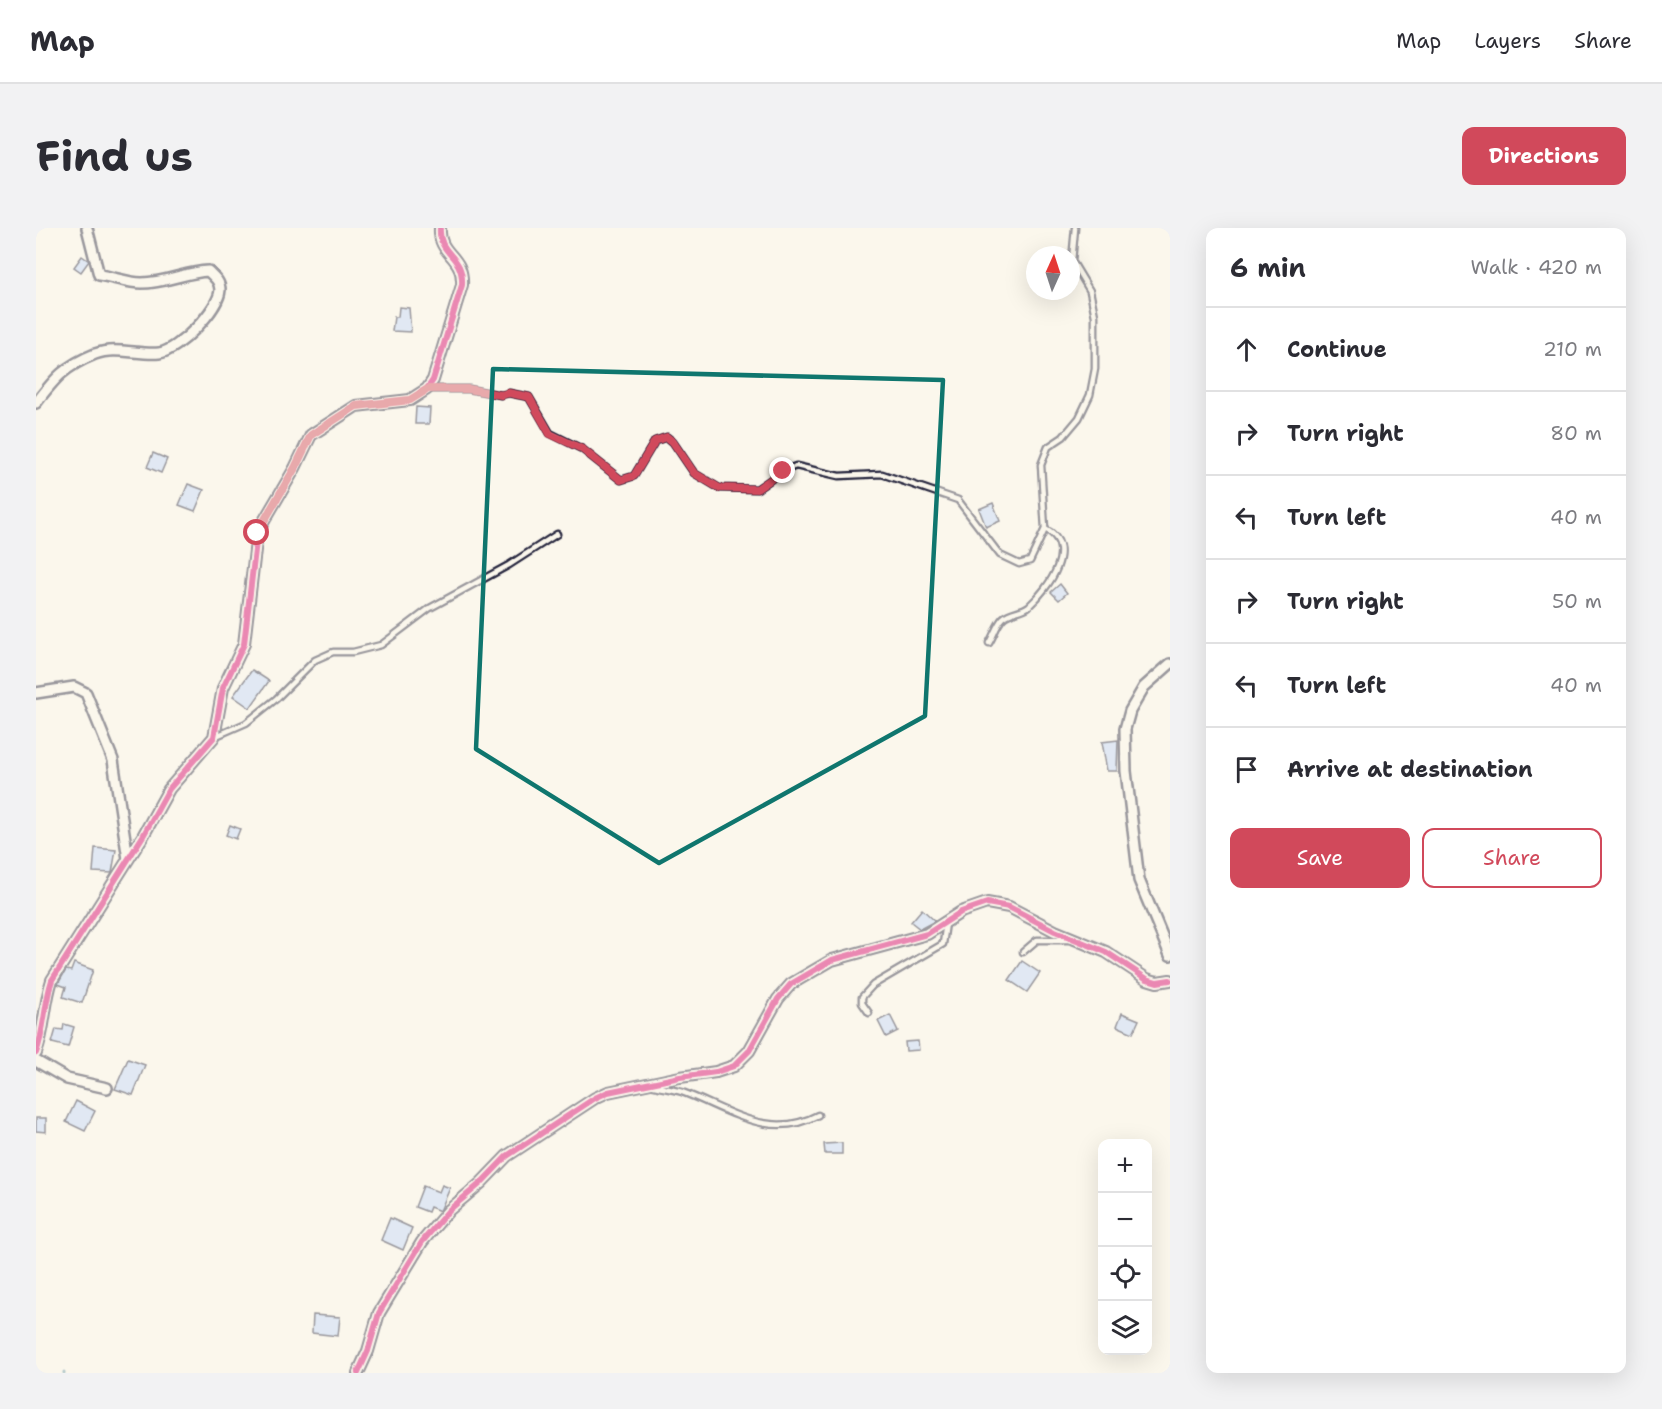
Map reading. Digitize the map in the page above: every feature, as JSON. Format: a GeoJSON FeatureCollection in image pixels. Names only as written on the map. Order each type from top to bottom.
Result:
{"type":"FeatureCollection","features":[{"type":"Feature","properties":{"kind":"street"},"geometry":{"type":"LineString","coordinates":[[36,403],[64,369],[97,353],[112,351],[159,353],[172,349],[198,326],[216,301],[220,291],[219,282],[208,271],[190,272],[156,282],[141,283],[99,275],[87,228]]}},
{"type":"Feature","properties":{"kind":"street"},"geometry":{"type":"LineString","coordinates":[[36,1053],[44,1032],[46,998],[52,980],[169,789],[214,737],[223,688],[244,644],[257,533],[295,468],[311,435],[356,406],[410,400],[428,389],[433,380],[462,285],[460,263],[442,245],[440,228]]}},
{"type":"Feature","properties":{"kind":"street"},"geometry":{"type":"LineString","coordinates":[[1170,664],[1144,687],[1130,711],[1125,729],[1125,760],[1139,880],[1170,956]]}},
{"type":"Feature","properties":{"kind":"street"},"geometry":{"type":"LineString","coordinates":[[36,693],[74,687],[86,693],[113,760],[128,859]]}},
{"type":"Feature","properties":{"kind":"street"},"geometry":{"type":"LineString","coordinates":[[358,1373],[368,1352],[379,1313],[422,1242],[449,1210],[482,1184],[507,1156],[595,1098],[608,1092],[716,1072],[734,1066],[749,1051],[777,999],[791,984],[832,960],[927,934],[961,912],[987,903],[1009,907],[1055,932],[1106,952],[1147,979],[1157,982],[1170,980]]}},
{"type":"Feature","properties":{"kind":"street"},"geometry":{"type":"LineString","coordinates":[[36,1061],[67,1079],[107,1088]]}},
{"type":"Feature","properties":{"kind":"lane"},"geometry":{"type":"LineString","coordinates":[[428,389],[469,389],[529,397],[550,434],[582,449],[621,480],[634,476],[655,441],[667,437],[673,442],[694,473],[719,488],[757,489],[783,471],[796,466],[839,476],[882,474],[958,500],[1000,555],[1019,564],[1030,561],[1045,529],[1041,465],[1048,447],[1063,437],[1079,418],[1090,395],[1095,369],[1095,316],[1090,291],[1072,261],[1074,228]]}},
{"type":"Feature","properties":{"kind":"lane"},"geometry":{"type":"LineString","coordinates":[[989,643],[1003,618],[1028,608],[1051,580],[1060,563],[1061,546],[1055,534],[1045,529]]}},
{"type":"Feature","properties":{"kind":"lane"},"geometry":{"type":"LineString","coordinates":[[214,737],[246,723],[315,660],[333,652],[353,652],[381,645],[430,608],[509,565],[557,534]]}},
{"type":"Feature","properties":{"kind":"lane"},"geometry":{"type":"LineString","coordinates":[[869,1013],[862,1004],[862,997],[873,985],[944,944],[945,923]]}},
{"type":"Feature","properties":{"kind":"lane"},"geometry":{"type":"LineString","coordinates":[[1023,952],[1037,940],[1077,939]]}},
{"type":"Feature","properties":{"kind":"lane"},"geometry":{"type":"LineString","coordinates":[[648,1085],[681,1092],[737,1117],[766,1123],[793,1126],[818,1115]]}},
{"type":"Feature","properties":{"kind":"highlighted area"},"geometry":{"type":"Polygon","coordinates":[[[493,369],[943,380],[925,716],[659,863],[476,749],[493,369]]]}},
{"type":"Feature","properties":{"kind":"building"},"geometry":{"type":"Polygon","coordinates":[[[82,256],[89,261],[81,272],[74,267],[82,256]]]}},
{"type":"Feature","properties":{"kind":"building"},"geometry":{"type":"Polygon","coordinates":[[[399,307],[409,308],[411,332],[392,331],[394,317],[398,317],[399,307]]]}},
{"type":"Feature","properties":{"kind":"building"},"geometry":{"type":"Polygon","coordinates":[[[416,407],[430,408],[429,424],[415,424],[416,407]]]}},
{"type":"Feature","properties":{"kind":"building"},"geometry":{"type":"Polygon","coordinates":[[[153,453],[167,459],[161,473],[147,467],[153,453]]]}},
{"type":"Feature","properties":{"kind":"building"},"geometry":{"type":"Polygon","coordinates":[[[188,484],[204,490],[195,511],[179,505],[188,484]]]}},
{"type":"Feature","properties":{"kind":"building"},"geometry":{"type":"Polygon","coordinates":[[[993,503],[1000,521],[986,527],[979,509],[993,503]]]}},
{"type":"Feature","properties":{"kind":"building"},"geometry":{"type":"Polygon","coordinates":[[[1060,584],[1067,593],[1059,600],[1051,592],[1060,584]]]}},
{"type":"Feature","properties":{"kind":"building"},"geometry":{"type":"Polygon","coordinates":[[[252,670],[269,681],[250,708],[233,696],[252,670]]]}},
{"type":"Feature","properties":{"kind":"building"},"geometry":{"type":"Polygon","coordinates":[[[1118,740],[1117,771],[1107,771],[1102,742],[1118,740]]]}},
{"type":"Feature","properties":{"kind":"building"},"geometry":{"type":"Polygon","coordinates":[[[230,825],[240,829],[236,839],[226,835],[230,825]]]}},
{"type":"Feature","properties":{"kind":"building"},"geometry":{"type":"Polygon","coordinates":[[[95,848],[116,850],[112,873],[93,872],[95,848]]]}},
{"type":"Feature","properties":{"kind":"building"},"geometry":{"type":"Polygon","coordinates":[[[922,909],[935,921],[920,929],[911,922],[922,909]]]}},
{"type":"Feature","properties":{"kind":"building"},"geometry":{"type":"Polygon","coordinates":[[[1022,961],[1040,973],[1027,992],[1009,980],[1022,961]]]}},
{"type":"Feature","properties":{"kind":"building"},"geometry":{"type":"Polygon","coordinates":[[[74,963],[93,970],[82,1003],[63,997],[66,987],[58,984],[66,970],[71,971],[74,963]]]}},
{"type":"Feature","properties":{"kind":"building"},"geometry":{"type":"Polygon","coordinates":[[[1122,1013],[1139,1020],[1133,1033],[1117,1026],[1122,1013]]]}},
{"type":"Feature","properties":{"kind":"building"},"geometry":{"type":"Polygon","coordinates":[[[890,1015],[898,1031],[886,1037],[878,1021],[890,1015]]]}},
{"type":"Feature","properties":{"kind":"building"},"geometry":{"type":"Polygon","coordinates":[[[64,1024],[74,1027],[68,1047],[52,1043],[56,1029],[63,1030],[64,1024]]]}},
{"type":"Feature","properties":{"kind":"building"},"geometry":{"type":"Polygon","coordinates":[[[918,1041],[919,1050],[906,1051],[905,1042],[918,1041]]]}},
{"type":"Feature","properties":{"kind":"building"},"geometry":{"type":"Polygon","coordinates":[[[128,1059],[145,1065],[133,1095],[115,1089],[128,1059]]]}},
{"type":"Feature","properties":{"kind":"building"},"geometry":{"type":"Polygon","coordinates":[[[76,1101],[95,1111],[85,1131],[66,1122],[76,1101]]]}},
{"type":"Feature","properties":{"kind":"building"},"geometry":{"type":"Polygon","coordinates":[[[36,1118],[46,1118],[46,1132],[36,1131],[36,1118]]]}},
{"type":"Feature","properties":{"kind":"building"},"geometry":{"type":"Polygon","coordinates":[[[842,1143],[842,1154],[825,1154],[824,1144],[842,1143]]]}},
{"type":"Feature","properties":{"kind":"building"},"geometry":{"type":"Polygon","coordinates":[[[442,1185],[450,1188],[440,1211],[430,1207],[428,1212],[415,1207],[423,1186],[439,1192],[442,1185]]]}},
{"type":"Feature","properties":{"kind":"building"},"geometry":{"type":"Polygon","coordinates":[[[390,1218],[412,1228],[403,1250],[381,1240],[390,1218]]]}},
{"type":"Feature","properties":{"kind":"building"},"geometry":{"type":"Polygon","coordinates":[[[313,1315],[340,1317],[338,1336],[312,1333],[313,1315]]]}},
{"type":"Feature","properties":{"kind":"cycle path"},"geometry":{"type":"LineString","coordinates":[[36,1053],[52,980],[143,836],[169,789],[214,737],[223,688],[244,644],[257,533],[295,468],[311,435],[356,406],[410,400],[427,389],[433,380],[462,285],[459,267],[443,244],[440,228]]}},
{"type":"Feature","properties":{"kind":"cycle path"},"geometry":{"type":"LineString","coordinates":[[358,1373],[368,1351],[379,1313],[422,1242],[449,1210],[481,1183],[507,1156],[595,1098],[608,1092],[716,1072],[734,1066],[749,1051],[778,999],[791,984],[832,960],[927,934],[961,912],[987,903],[1009,907],[1055,931],[1106,952],[1147,979],[1157,982],[1170,980]]}},
{"type":"Feature","properties":{"kind":"route"},"geometry":{"type":"LineString","coordinates":[[257,533],[295,468],[311,435],[356,406],[410,400],[428,389],[469,389],[529,397],[550,434],[582,449],[610,474],[621,480],[634,476],[655,441],[667,437],[673,442],[694,473],[719,488],[757,489],[783,471]]}}]}
